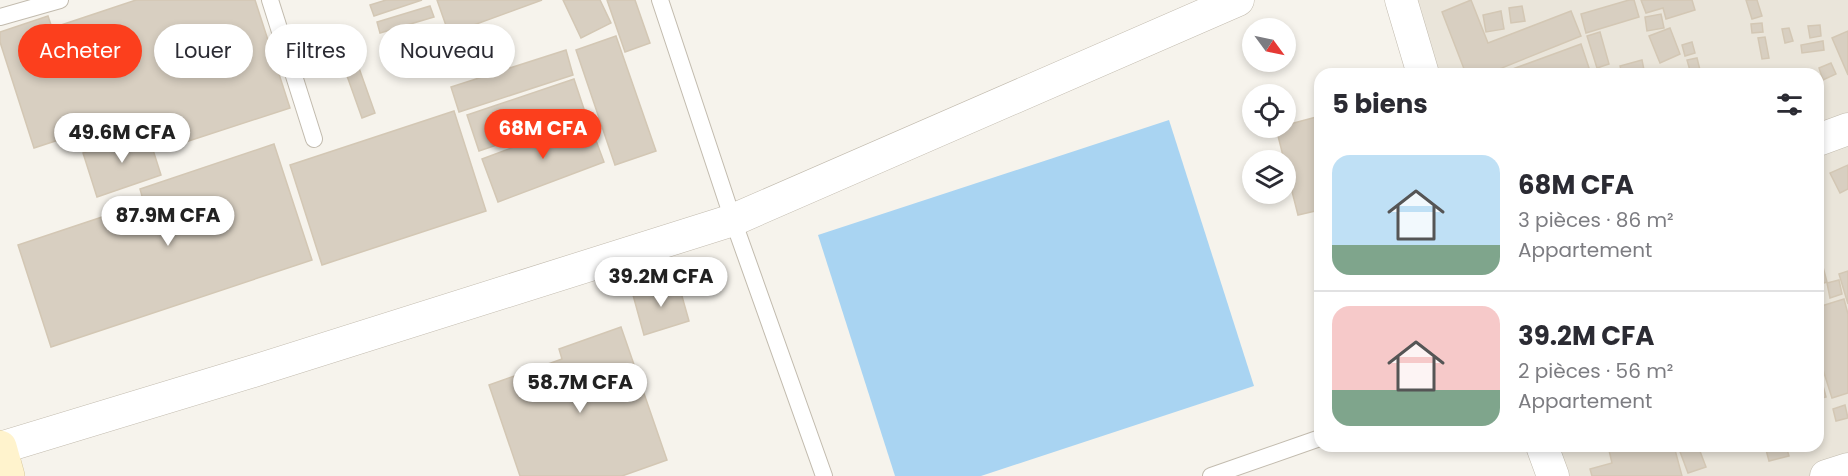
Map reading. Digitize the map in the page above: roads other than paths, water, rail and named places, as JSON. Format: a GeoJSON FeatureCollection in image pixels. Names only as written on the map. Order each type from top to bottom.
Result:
{"type":"FeatureCollection","features":[{"type":"Feature","properties":{"kind":"main road"},"geometry":{"type":"LineString","coordinates":[[0,448],[8,476]]}},
{"type":"Feature","properties":{"kind":"street"},"geometry":{"type":"LineString","coordinates":[[0,448],[257,370],[733,220],[1238,0]]}},
{"type":"Feature","properties":{"kind":"street"},"geometry":{"type":"LineString","coordinates":[[1401,0],[1420,68]]}},
{"type":"Feature","properties":{"kind":"street"},"geometry":{"type":"LineString","coordinates":[[1824,138],[1848,129]]}},
{"type":"Feature","properties":{"kind":"street"},"geometry":{"type":"LineString","coordinates":[[1544,452],[1552,476]]}},
{"type":"Feature","properties":{"kind":"street"},"geometry":{"type":"LineString","coordinates":[[1826,476],[1848,469]]}},
{"type":"Feature","properties":{"kind":"lane"},"geometry":{"type":"LineString","coordinates":[[0,17],[60,0]]}},
{"type":"Feature","properties":{"kind":"lane"},"geometry":{"type":"LineString","coordinates":[[270,0],[314,139]]}},
{"type":"Feature","properties":{"kind":"lane"},"geometry":{"type":"LineString","coordinates":[[660,0],[733,220],[824,476]]}},
{"type":"Feature","properties":{"kind":"lane"},"geometry":{"type":"LineString","coordinates":[[1211,476],[1314,440]]}},
{"type":"Feature","properties":{"kind":"water"},"geometry":{"type":"Polygon","coordinates":[[[1169,120],[1254,386],[981,476],[895,476],[818,235],[1169,120]]]}}]}
